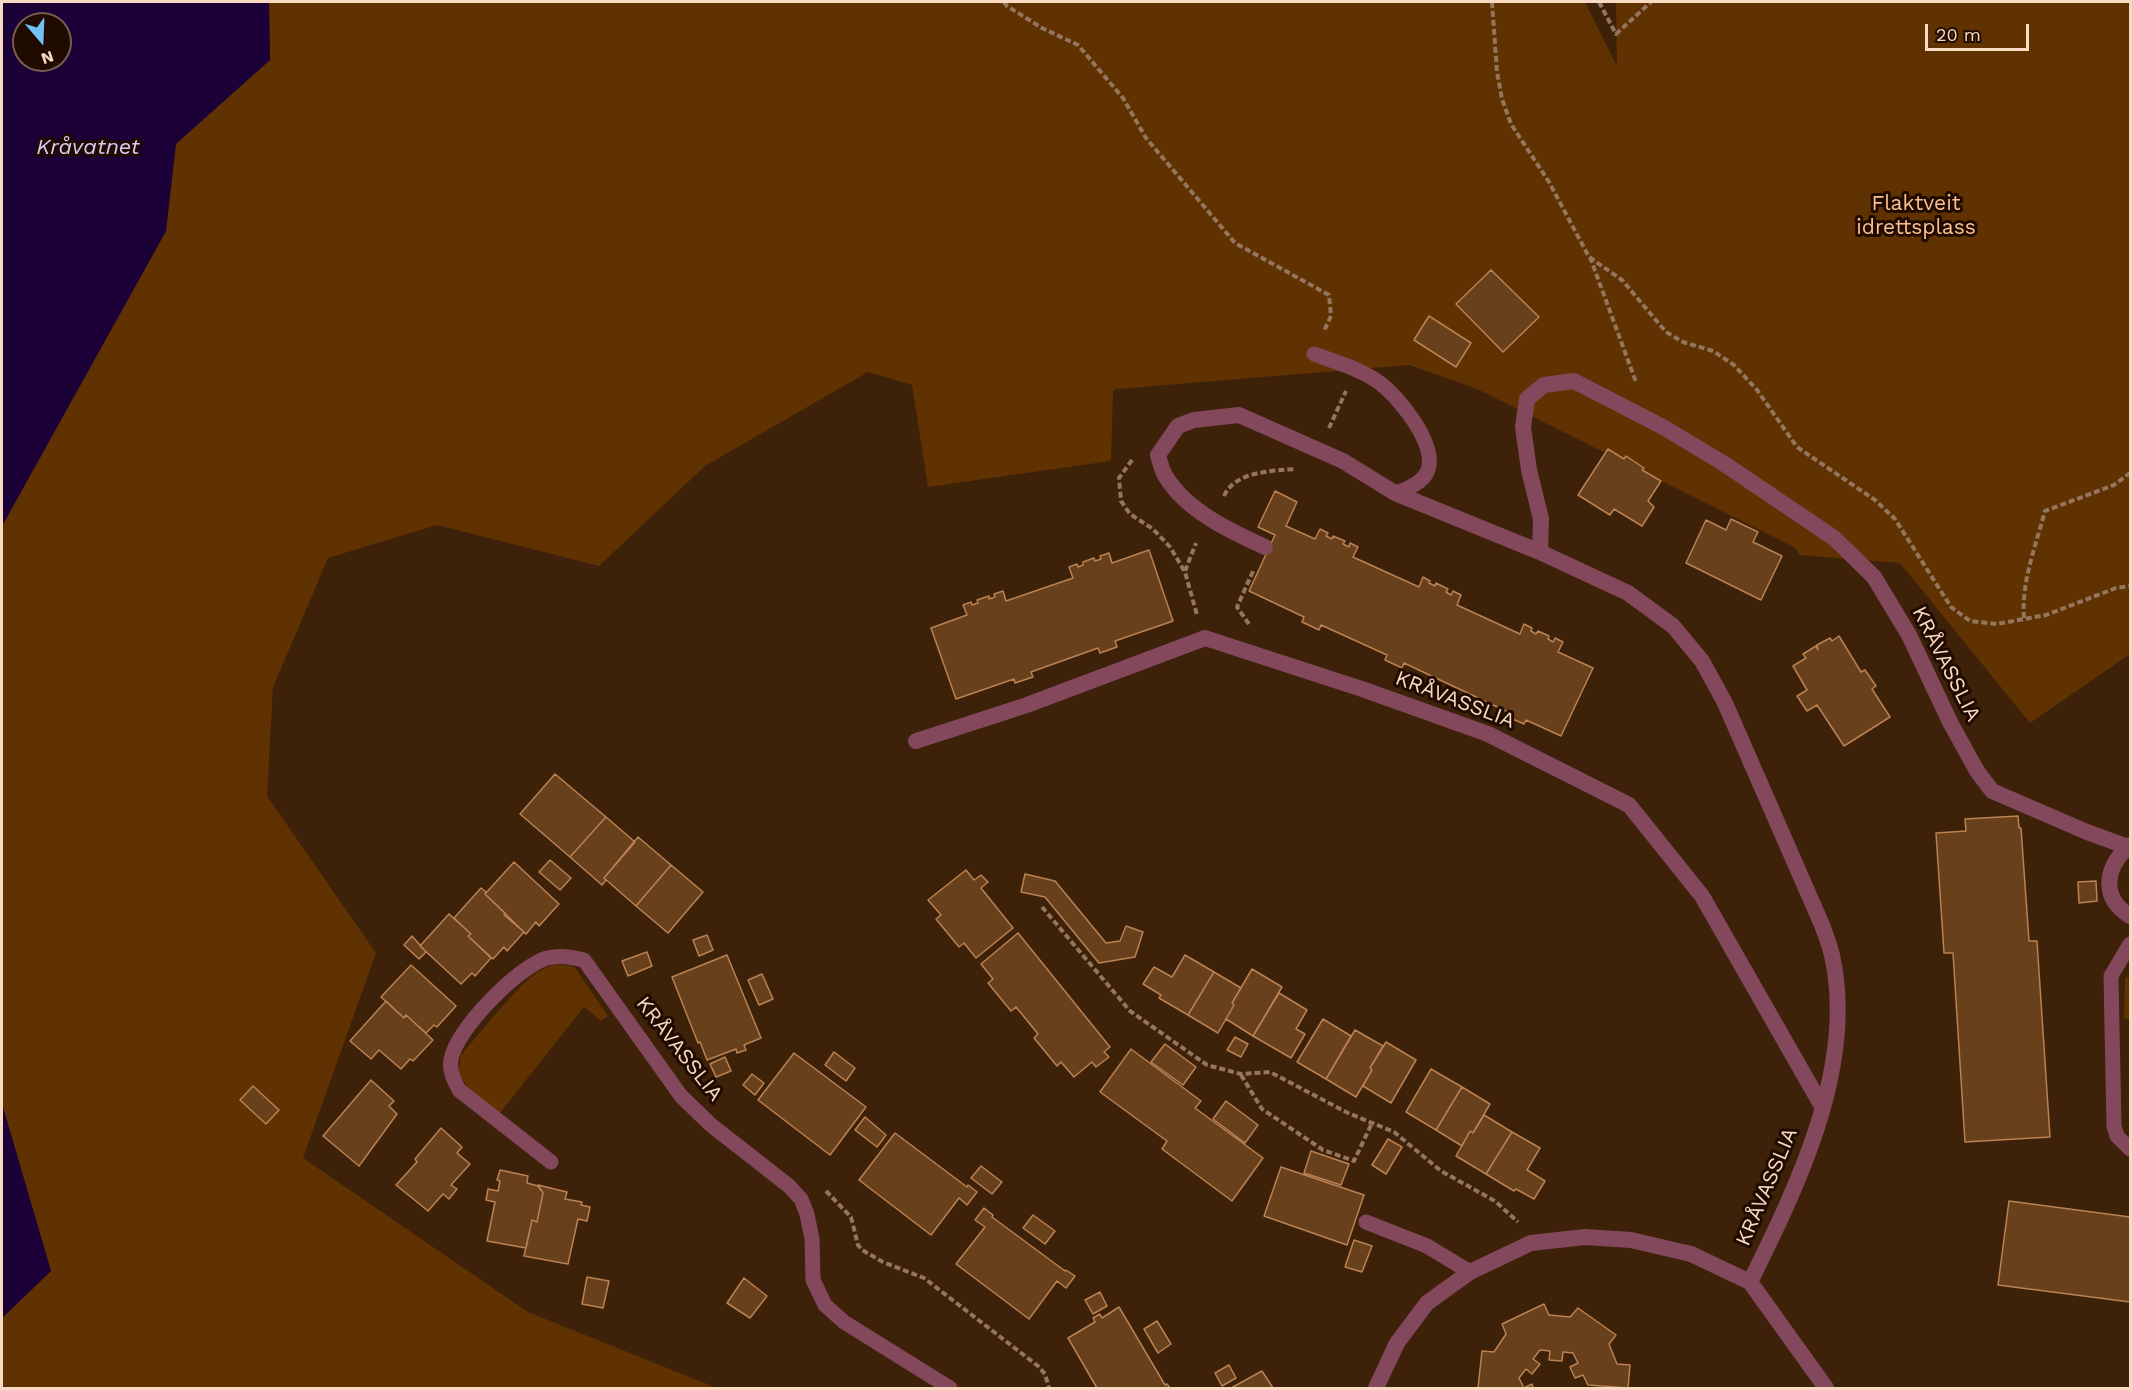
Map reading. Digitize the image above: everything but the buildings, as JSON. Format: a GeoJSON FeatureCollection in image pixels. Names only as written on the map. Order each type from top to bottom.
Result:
{"type":"FeatureCollection","features":[{"type":"Feature","properties":{"kind":"street","name":"KRÅVASSLIA"},"geometry":{"type":"LineString","coordinates":[[1540,552],[1541,519],[1529,470],[1523,427],[1527,399],[1544,385],[1574,381],[1630,409],[1724,463],[1834,538],[1874,577],[1909,635],[1955,732],[1977,771],[1992,791],[2087,832],[2129,846]]}},
{"type":"Feature","properties":{"kind":"street","name":"KRÅVASSLIA"},"geometry":{"type":"LineString","coordinates":[[1158,455],[1178,426],[1194,420],[1239,415],[1343,461],[1395,493],[1540,552],[1628,593],[1673,626],[1702,661],[1725,703],[1822,925],[1833,958],[1838,1002],[1834,1053],[1823,1108],[1789,1203],[1750,1282]]}},
{"type":"Feature","properties":{"kind":"street"},"geometry":{"type":"LineString","coordinates":[[1158,455],[1164,475],[1181,497],[1214,520],[1265,547]]}},
{"type":"Feature","properties":{"kind":"street","name":"KRÅVASSLIA"},"geometry":{"type":"LineString","coordinates":[[1204,638],[1362,689],[1488,734],[1629,805],[1702,896],[1823,1108]]}},
{"type":"Feature","properties":{"kind":"street"},"geometry":{"type":"LineString","coordinates":[[916,741],[1027,705],[1204,638]]}},
{"type":"Feature","properties":{"kind":"street"},"geometry":{"type":"LineString","coordinates":[[2129,846],[2112,870],[2108,885],[2110,893],[2121,910],[2130,916]]}},
{"type":"Feature","properties":{"kind":"street","name":"KRÅVASSLIA"},"geometry":{"type":"LineString","coordinates":[[1379,1387],[1397,1342],[1427,1303],[1470,1272],[1531,1243],[1585,1237],[1631,1240],[1691,1254],[1750,1282],[1826,1389]]}},
{"type":"Feature","properties":{"kind":"lane"},"geometry":{"type":"LineString","coordinates":[[1314,354],[1356,369],[1378,382],[1396,397],[1415,422],[1425,443],[1428,470],[1422,480],[1395,493]]}},
{"type":"Feature","properties":{"kind":"lane"},"geometry":{"type":"LineString","coordinates":[[2130,944],[2110,976],[2114,1126],[2117,1136],[2130,1149]]}},
{"type":"Feature","properties":{"kind":"lane","name":"KRÅVASSLIA"},"geometry":{"type":"LineString","coordinates":[[551,1162],[459,1090],[451,1076],[451,1060],[455,1046],[487,1003],[525,970],[546,958],[568,956],[584,960],[681,1096],[711,1125],[789,1186],[801,1199],[807,1214],[812,1239],[813,1280],[825,1305],[844,1322],[950,1389]]}},
{"type":"Feature","properties":{"kind":"lane"},"geometry":{"type":"LineString","coordinates":[[1366,1222],[1427,1246],[1470,1272]]}},
{"type":"Feature","properties":{"kind":"path"},"geometry":{"type":"LineString","coordinates":[[1004,2],[1042,28],[1078,45],[1123,98],[1146,138],[1235,243],[1329,295],[1331,316],[1314,354]]}},
{"type":"Feature","properties":{"kind":"path"},"geometry":{"type":"LineString","coordinates":[[1492,2],[1497,72],[1502,99],[1511,124],[1549,182],[1589,256],[1638,387],[1630,409]]}},
{"type":"Feature","properties":{"kind":"path"},"geometry":{"type":"LineString","coordinates":[[1599,2],[1616,34],[1651,2]]}},
{"type":"Feature","properties":{"kind":"path"},"geometry":{"type":"LineString","coordinates":[[1589,256],[1622,280],[1666,332],[1683,342],[1713,351],[1734,365],[1757,390],[1797,447],[1875,500],[1895,519],[1952,608],[1970,621],[1997,624],[2046,615],[2116,588],[2130,586]]}},
{"type":"Feature","properties":{"kind":"path"},"geometry":{"type":"LineString","coordinates":[[1325,436],[1340,402]]}},
{"type":"Feature","properties":{"kind":"path"},"geometry":{"type":"LineString","coordinates":[[1158,455],[1130,460],[1119,478],[1121,501],[1131,514],[1153,529],[1170,547],[1185,572],[1204,638]]}},
{"type":"Feature","properties":{"kind":"path"},"geometry":{"type":"LineString","coordinates":[[1214,520],[1227,490],[1247,476],[1266,471],[1301,469]]}},
{"type":"Feature","properties":{"kind":"path"},"geometry":{"type":"LineString","coordinates":[[2024,618],[2023,604],[2028,573],[2045,511],[2114,485],[2130,473]]}},
{"type":"Feature","properties":{"kind":"path"},"geometry":{"type":"LineString","coordinates":[[1185,572],[1195,542],[1202,545]]}},
{"type":"Feature","properties":{"kind":"path"},"geometry":{"type":"LineString","coordinates":[[1250,625],[1238,607],[1254,567],[1251,566]]}},
{"type":"Feature","properties":{"kind":"path"},"geometry":{"type":"LineString","coordinates":[[1041,907],[1130,1011],[1207,1065],[1240,1074],[1270,1072],[1348,1113],[1394,1132],[1441,1171],[1495,1201],[1519,1223],[1531,1243]]}},
{"type":"Feature","properties":{"kind":"path"},"geometry":{"type":"LineString","coordinates":[[1240,1074],[1262,1109],[1323,1150],[1354,1161],[1372,1123]]}},
{"type":"Feature","properties":{"kind":"path"},"geometry":{"type":"LineString","coordinates":[[819,1185],[844,1207],[851,1217],[858,1245],[862,1250],[883,1262],[924,1278],[1038,1366],[1045,1374],[1049,1389]]}},
{"type":"Feature","properties":{"kind":"green space","name":"Flaktveit idrettsplass"},"geometry":{"type":"Polygon","coordinates":[[[269,2],[1585,2],[1617,66],[1616,2],[2130,2],[2130,654],[2030,723],[1900,563],[1800,555],[1794,547],[1475,388],[1409,365],[1117,389],[1113,391],[1111,461],[928,487],[912,385],[868,372],[705,466],[599,566],[437,525],[328,558],[273,687],[267,796],[376,953],[303,1158],[528,1312],[717,1388],[2,1388],[2,1318],[51,1271],[2,1104],[2,526],[166,231],[175,144],[270,60],[269,2]]]}},
{"type":"Feature","properties":{"kind":"green space"},"geometry":{"type":"Polygon","coordinates":[[[554,964],[572,966],[576,969],[608,1016],[601,1021],[584,1007],[500,1113],[468,1088],[458,1072],[461,1055],[522,985],[537,972],[554,964]]]}},
{"type":"Feature","properties":{"kind":"green space"},"geometry":{"type":"Polygon","coordinates":[[[2125,977],[2130,978],[2130,1019],[2124,1019],[2125,977]]]}},
{"type":"Feature","properties":{"kind":"water","name":"Kråvatnet"},"geometry":{"type":"Polygon","coordinates":[[[2,2],[269,2],[270,60],[176,144],[166,231],[2,526],[2,2]]]}},
{"type":"Feature","properties":{"kind":"water"},"geometry":{"type":"Polygon","coordinates":[[[2,1104],[51,1271],[2,1318],[2,1104]]]}}]}
